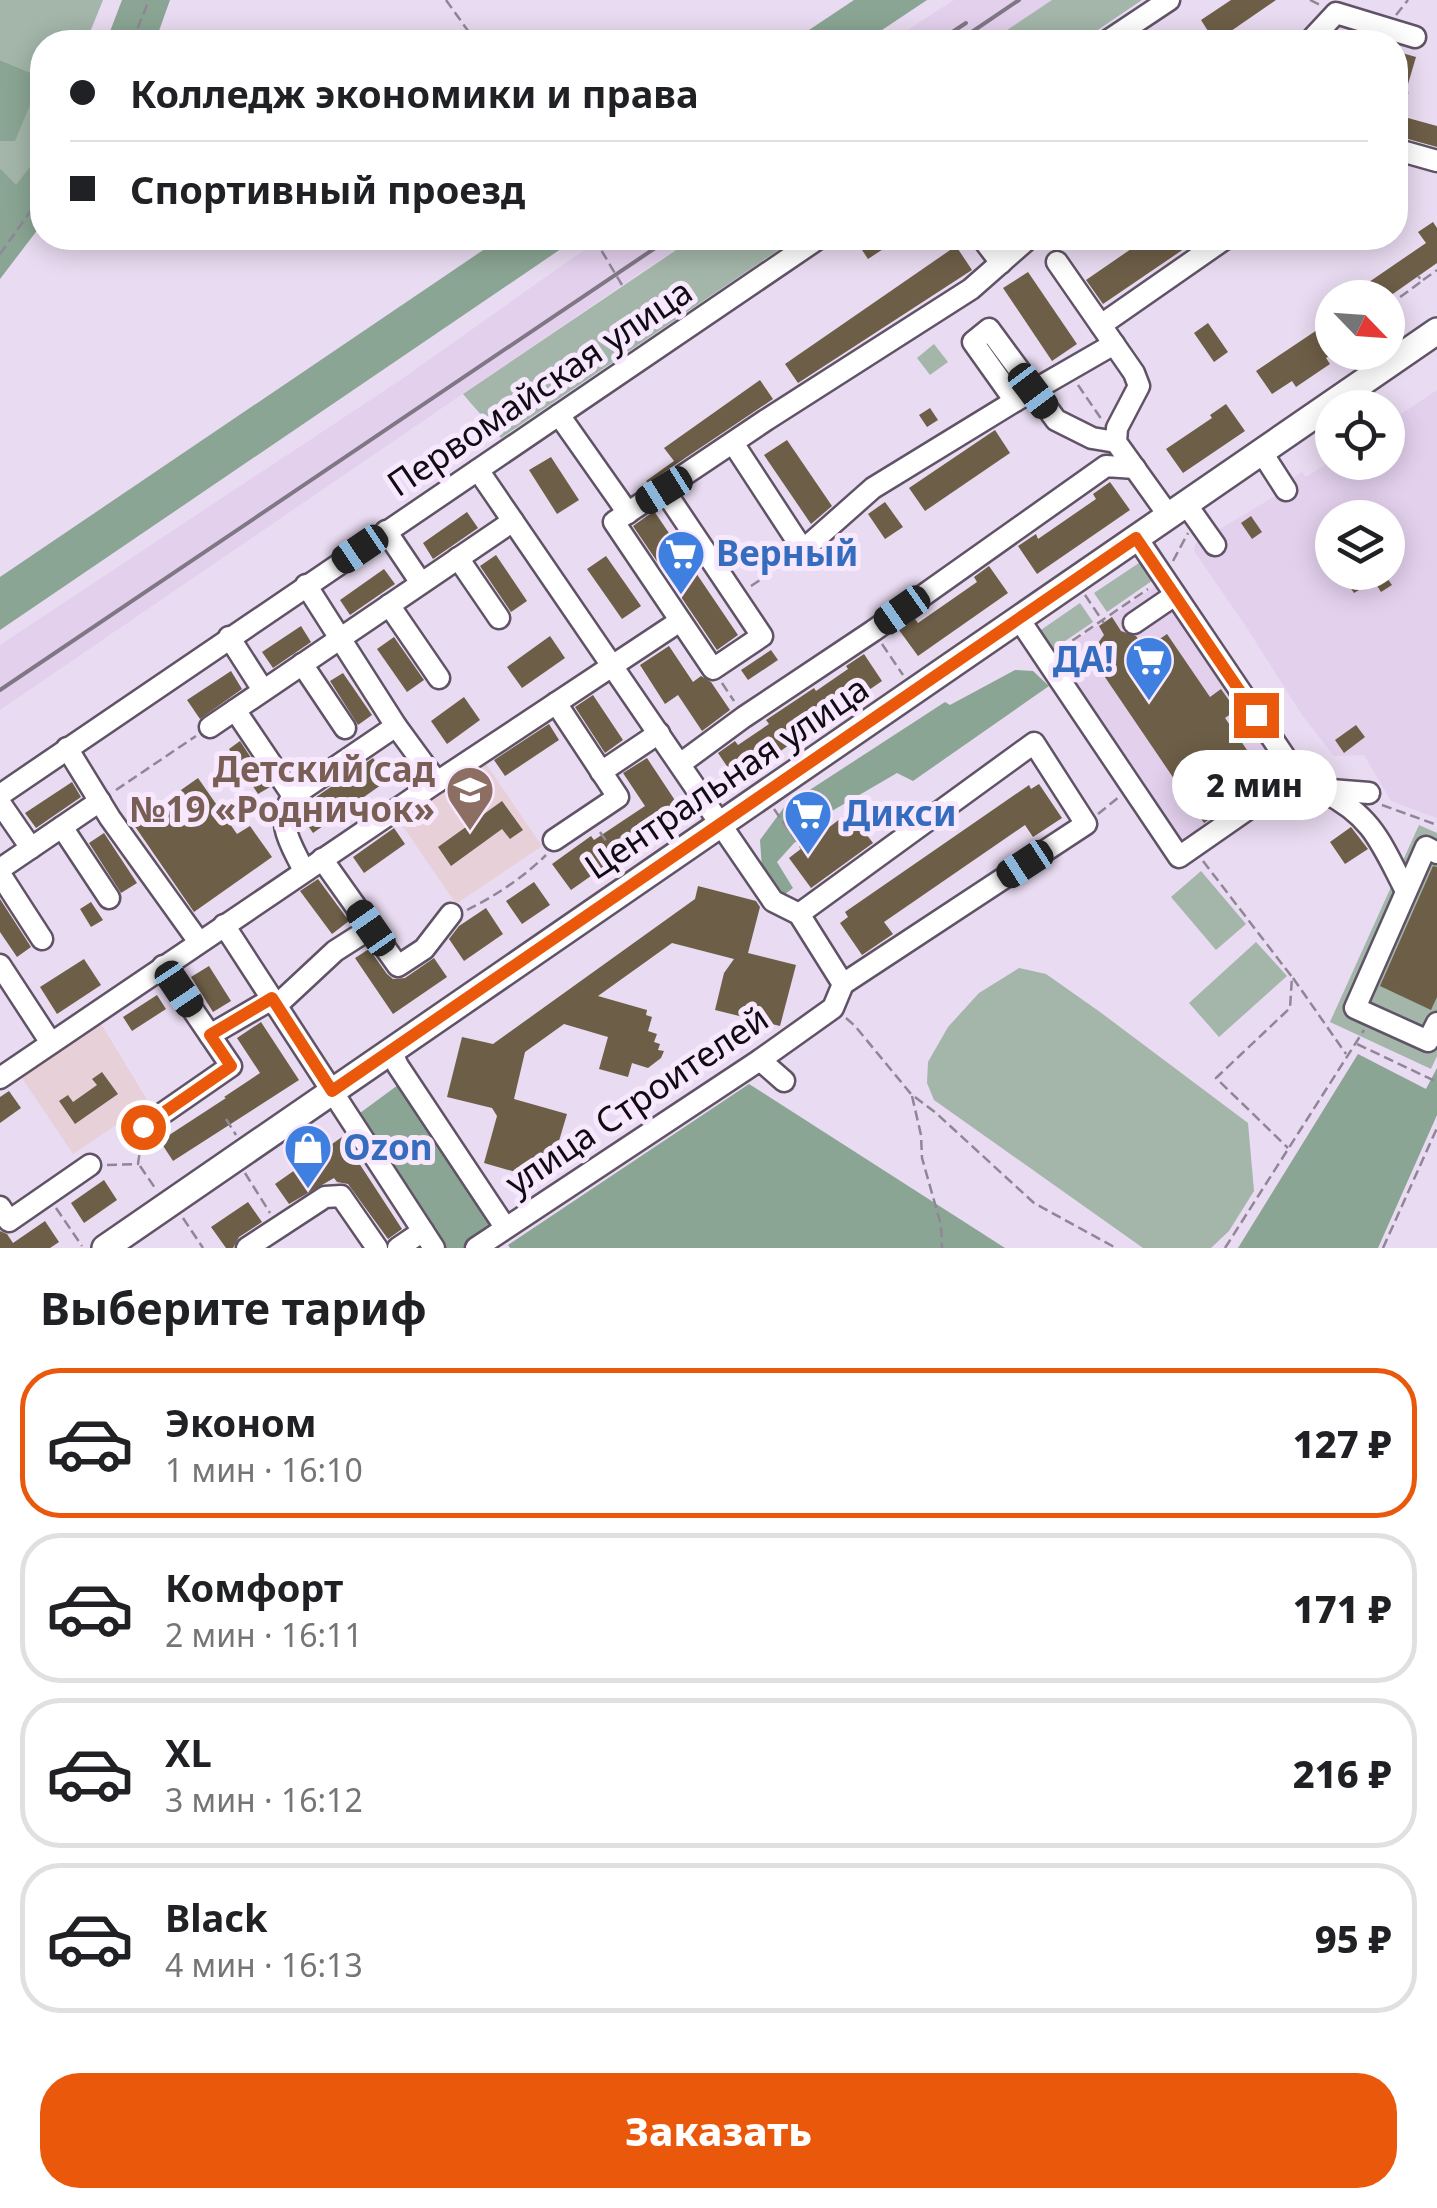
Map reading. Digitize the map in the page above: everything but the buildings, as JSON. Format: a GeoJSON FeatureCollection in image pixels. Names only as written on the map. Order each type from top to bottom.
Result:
{"type":"FeatureCollection","features":[{"type":"Feature","properties":{"kind":"main road","name":"Центральная улица"},"geometry":{"type":"LineString","coordinates":[[1405,347],[1437,331]]}},
{"type":"Feature","properties":{"kind":"main road","name":"Центральная улица"},"geometry":{"type":"LineString","coordinates":[[94,1247],[391,1051],[1136,538],[1183,512],[1367,370]]}},
{"type":"Feature","properties":{"kind":"street"},"geometry":{"type":"LineString","coordinates":[[1124,30],[1169,0]]}},
{"type":"Feature","properties":{"kind":"street"},"geometry":{"type":"LineString","coordinates":[[1320,30],[1336,13],[1394,30]]}},
{"type":"Feature","properties":{"kind":"street"},"geometry":{"type":"LineString","coordinates":[[1408,34],[1415,36]]}},
{"type":"Feature","properties":{"kind":"street"},"geometry":{"type":"LineString","coordinates":[[1408,153],[1437,161]]}},
{"type":"Feature","properties":{"kind":"street","name":"Первомайская улица"},"geometry":{"type":"LineString","coordinates":[[0,795],[801,250]]}},
{"type":"Feature","properties":{"kind":"street"},"geometry":{"type":"LineString","coordinates":[[991,250],[1000,263]]}},
{"type":"Feature","properties":{"kind":"street"},"geometry":{"type":"LineString","coordinates":[[664,490],[762,636],[713,669],[614,522],[971,289],[1015,250]]}},
{"type":"Feature","properties":{"kind":"street"},"geometry":{"type":"LineString","coordinates":[[1101,324],[1209,250]]}},
{"type":"Feature","properties":{"kind":"street"},"geometry":{"type":"LineString","coordinates":[[1057,262],[1134,374],[1138,386],[1117,428],[1116,442],[1135,468],[1215,546]]}},
{"type":"Feature","properties":{"kind":"street"},"geometry":{"type":"LineString","coordinates":[[733,443],[803,550],[874,488],[1114,344]]}},
{"type":"Feature","properties":{"kind":"street"},"geometry":{"type":"LineString","coordinates":[[1024,396],[1056,420],[1092,438],[1116,442]]}},
{"type":"Feature","properties":{"kind":"street"},"geometry":{"type":"LineString","coordinates":[[559,414],[628,513]]}},
{"type":"Feature","properties":{"kind":"street"},"geometry":{"type":"LineString","coordinates":[[1261,451],[1286,490]]}},
{"type":"Feature","properties":{"kind":"street"},"geometry":{"type":"LineString","coordinates":[[680,764],[1106,466],[1135,468]]}},
{"type":"Feature","properties":{"kind":"street"},"geometry":{"type":"LineString","coordinates":[[478,470],[774,901],[799,914],[842,984]]}},
{"type":"Feature","properties":{"kind":"street"},"geometry":{"type":"LineString","coordinates":[[210,727],[513,520]]}},
{"type":"Feature","properties":{"kind":"street"},"geometry":{"type":"LineString","coordinates":[[386,531],[421,583]]}},
{"type":"Feature","properties":{"kind":"street"},"geometry":{"type":"LineString","coordinates":[[1136,538],[1296,775],[1342,801],[1370,824],[1406,891]]}},
{"type":"Feature","properties":{"kind":"street"},"geometry":{"type":"LineString","coordinates":[[458,558],[499,618]]}},
{"type":"Feature","properties":{"kind":"street"},"geometry":{"type":"LineString","coordinates":[[306,584],[436,782]]}},
{"type":"Feature","properties":{"kind":"street"},"geometry":{"type":"LineString","coordinates":[[1134,624],[1170,586]]}},
{"type":"Feature","properties":{"kind":"street"},"geometry":{"type":"LineString","coordinates":[[389,605],[439,678]]}},
{"type":"Feature","properties":{"kind":"street"},"geometry":{"type":"LineString","coordinates":[[1019,619],[1179,857],[1296,775]]}},
{"type":"Feature","properties":{"kind":"street"},"geometry":{"type":"LineString","coordinates":[[0,1078],[680,621]]}},
{"type":"Feature","properties":{"kind":"street"},"geometry":{"type":"LineString","coordinates":[[230,637],[264,690]]}},
{"type":"Feature","properties":{"kind":"street"},"geometry":{"type":"LineString","coordinates":[[302,664],[345,728]]}},
{"type":"Feature","properties":{"kind":"street"},"geometry":{"type":"LineString","coordinates":[[554,840],[618,796],[556,703]]}},
{"type":"Feature","properties":{"kind":"street"},"geometry":{"type":"LineString","coordinates":[[235,710],[293,796]]}},
{"type":"Feature","properties":{"kind":"street"},"geometry":{"type":"LineString","coordinates":[[304,871],[286,831],[284,808],[293,796],[396,726]]}},
{"type":"Feature","properties":{"kind":"street"},"geometry":{"type":"LineString","coordinates":[[601,772],[659,734]]}},
{"type":"Feature","properties":{"kind":"street"},"geometry":{"type":"LineString","coordinates":[[799,914],[1034,743],[1086,824],[842,984],[833,1008]]}},
{"type":"Feature","properties":{"kind":"street"},"geometry":{"type":"LineString","coordinates":[[66,748],[199,942]]}},
{"type":"Feature","properties":{"kind":"street"},"geometry":{"type":"LineString","coordinates":[[1318,789],[1369,792]]}},
{"type":"Feature","properties":{"kind":"street"},"geometry":{"type":"LineString","coordinates":[[42,939],[0,871],[100,801]]}},
{"type":"Feature","properties":{"kind":"street"},"geometry":{"type":"LineString","coordinates":[[0,803],[31,848]]}},
{"type":"Feature","properties":{"kind":"street"},"geometry":{"type":"LineString","coordinates":[[62,827],[109,898]]}},
{"type":"Feature","properties":{"kind":"street"},"geometry":{"type":"LineString","coordinates":[[1437,852],[1426,847],[1354,1008],[1428,1041],[1437,1023]]}},
{"type":"Feature","properties":{"kind":"street"},"geometry":{"type":"LineString","coordinates":[[322,859],[398,966],[424,949],[451,914]]}},
{"type":"Feature","properties":{"kind":"street"},"geometry":{"type":"LineString","coordinates":[[224,925],[428,1240],[398,1248]]}},
{"type":"Feature","properties":{"kind":"street"},"geometry":{"type":"LineString","coordinates":[[210,1035],[274,1002],[371,928]]}},
{"type":"Feature","properties":{"kind":"street"},"geometry":{"type":"LineString","coordinates":[[0,965],[51,1043]]}},
{"type":"Feature","properties":{"kind":"street"},"geometry":{"type":"LineString","coordinates":[[143,1127],[231,1066],[163,966]]}},
{"type":"Feature","properties":{"kind":"street","name":"улица Строителей"},"geometry":{"type":"LineString","coordinates":[[476,1248],[833,1008]]}},
{"type":"Feature","properties":{"kind":"street"},"geometry":{"type":"LineString","coordinates":[[391,1051],[506,1227]]}},
{"type":"Feature","properties":{"kind":"street"},"geometry":{"type":"LineString","coordinates":[[760,1060],[784,1081]]}},
{"type":"Feature","properties":{"kind":"street"},"geometry":{"type":"LineString","coordinates":[[0,1207],[10,1220],[90,1165]]}},
{"type":"Feature","properties":{"kind":"street"},"geometry":{"type":"LineString","coordinates":[[247,1248],[325,1197],[341,1196],[377,1248]]}},
{"type":"Feature","properties":{"kind":"path"},"geometry":{"type":"LineString","coordinates":[[137,30],[149,0]]}},
{"type":"Feature","properties":{"kind":"path"},"geometry":{"type":"LineString","coordinates":[[446,0],[467,30]]}},
{"type":"Feature","properties":{"kind":"path"},"geometry":{"type":"LineString","coordinates":[[0,254],[30,212]]}},
{"type":"Feature","properties":{"kind":"path"},"geometry":{"type":"LineString","coordinates":[[601,250],[622,285]]}},
{"type":"Feature","properties":{"kind":"path"},"geometry":{"type":"LineString","coordinates":[[1405,294],[1437,270]]}},
{"type":"Feature","properties":{"kind":"path"},"geometry":{"type":"LineString","coordinates":[[1418,276],[1422,281]]}},
{"type":"Feature","properties":{"kind":"path"},"geometry":{"type":"LineString","coordinates":[[1068,371],[1116,442]]}},
{"type":"Feature","properties":{"kind":"path"},"geometry":{"type":"LineString","coordinates":[[1047,659],[1103,622],[1170,586],[1183,512]]}},
{"type":"Feature","properties":{"kind":"path"},"geometry":{"type":"LineString","coordinates":[[735,597],[803,550]]}},
{"type":"Feature","properties":{"kind":"path"},"geometry":{"type":"LineString","coordinates":[[1084,594],[1103,622]]}},
{"type":"Feature","properties":{"kind":"path"},"geometry":{"type":"LineString","coordinates":[[873,631],[907,680]]}},
{"type":"Feature","properties":{"kind":"path"},"geometry":{"type":"LineString","coordinates":[[713,669],[744,716]]}},
{"type":"Feature","properties":{"kind":"path"},"geometry":{"type":"LineString","coordinates":[[100,801],[210,727]]}},
{"type":"Feature","properties":{"kind":"path"},"geometry":{"type":"LineString","coordinates":[[1086,824],[1132,786]]}},
{"type":"Feature","properties":{"kind":"path"},"geometry":{"type":"LineString","coordinates":[[1369,792],[1376,802],[1437,825]]}},
{"type":"Feature","properties":{"kind":"path"},"geometry":{"type":"LineString","coordinates":[[776,812],[802,849]]}},
{"type":"Feature","properties":{"kind":"path"},"geometry":{"type":"LineString","coordinates":[[589,816],[627,872]]}},
{"type":"Feature","properties":{"kind":"path"},"geometry":{"type":"LineString","coordinates":[[451,914],[481,904],[534,866],[546,856],[554,840]]}},
{"type":"Feature","properties":{"kind":"path"},"geometry":{"type":"LineString","coordinates":[[1193,848],[1347,1056]]}},
{"type":"Feature","properties":{"kind":"path"},"geometry":{"type":"LineString","coordinates":[[1288,1148],[1216,1078],[1290,1008],[1292,977]]}},
{"type":"Feature","properties":{"kind":"path"},"geometry":{"type":"LineString","coordinates":[[833,1008],[855,1026],[911,1094],[1034,1203],[1116,1248]]}},
{"type":"Feature","properties":{"kind":"path"},"geometry":{"type":"LineString","coordinates":[[1224,1248],[1374,1016]]}},
{"type":"Feature","properties":{"kind":"path"},"geometry":{"type":"LineString","coordinates":[[1355,1043],[1437,1082]]}},
{"type":"Feature","properties":{"kind":"path"},"geometry":{"type":"LineString","coordinates":[[911,1094],[922,1158],[941,1226],[942,1248]]}},
{"type":"Feature","properties":{"kind":"path"},"geometry":{"type":"LineString","coordinates":[[226,1120],[238,1139]]}},
{"type":"Feature","properties":{"kind":"path"},"geometry":{"type":"LineString","coordinates":[[143,1127],[138,1164],[158,1194]]}},
{"type":"Feature","properties":{"kind":"path"},"geometry":{"type":"LineString","coordinates":[[1383,1248],[1437,1128]]}},
{"type":"Feature","properties":{"kind":"path"},"geometry":{"type":"LineString","coordinates":[[90,1165],[138,1164]]}},
{"type":"Feature","properties":{"kind":"path"},"geometry":{"type":"LineString","coordinates":[[246,1176],[279,1226]]}},
{"type":"Feature","properties":{"kind":"path"},"geometry":{"type":"LineString","coordinates":[[47,1195],[94,1247]]}},
{"type":"Feature","properties":{"kind":"path"},"geometry":{"type":"LineString","coordinates":[[182,1216],[203,1248]]}},
{"type":"Feature","properties":{"kind":"shaded area"},"geometry":{"type":"Polygon","coordinates":[[[954,0],[1052,0],[1007,30],[908,30],[954,0]]]}},
{"type":"Feature","properties":{"kind":"shaded area"},"geometry":{"type":"Polygon","coordinates":[[[584,250],[676,250],[0,710],[0,645],[399,381],[584,250]]]}},
{"type":"Feature","properties":{"kind":"shaded area"},"geometry":{"type":"Polygon","coordinates":[[[1437,390],[1437,818],[1391,801],[1364,755],[1334,756],[1302,715],[1194,551],[1195,544],[1292,486],[1289,480],[1302,472],[1306,477],[1315,471],[1315,480],[1405,480],[1405,412],[1437,390]]]}},
{"type":"Feature","properties":{"kind":"shaded area"},"geometry":{"type":"Polygon","coordinates":[[[1163,581],[1290,776],[1182,849],[1049,659],[1163,581]]]}},
{"type":"Feature","properties":{"kind":"shaded area","name":"Детский сад №19 «Родничок»"},"geometry":{"type":"Polygon","coordinates":[[[484,761],[542,846],[456,904],[398,819],[484,761]]]}},
{"type":"Feature","properties":{"kind":"shaded area"},"geometry":{"type":"Polygon","coordinates":[[[100,1022],[149,1103],[73,1154],[20,1075],[100,1022]]]}},
{"type":"Feature","properties":{"kind":"green space"},"geometry":{"type":"Polygon","coordinates":[[[0,0],[103,0],[91,30],[30,30],[30,72],[0,60],[0,0]]]}},
{"type":"Feature","properties":{"kind":"green space"},"geometry":{"type":"Polygon","coordinates":[[[122,0],[170,0],[159,30],[111,30],[122,0]]]}},
{"type":"Feature","properties":{"kind":"green space"},"geometry":{"type":"Polygon","coordinates":[[[854,0],[927,0],[882,30],[809,30],[854,0]]]}},
{"type":"Feature","properties":{"kind":"green space"},"geometry":{"type":"Polygon","coordinates":[[[1052,0],[1142,0],[1098,30],[1007,30],[1052,0]]]}},
{"type":"Feature","properties":{"kind":"green space"},"geometry":{"type":"Polygon","coordinates":[[[0,60],[30,72],[30,105],[15,141],[0,141],[0,60]]]}},
{"type":"Feature","properties":{"kind":"green space"},"geometry":{"type":"Polygon","coordinates":[[[30,88],[30,167],[16,186],[0,168],[0,141],[15,140],[30,88]]]}},
{"type":"Feature","properties":{"kind":"green space"},"geometry":{"type":"Polygon","coordinates":[[[30,167],[30,240],[0,279],[0,168],[16,185],[30,167]]]}},
{"type":"Feature","properties":{"kind":"green space"},"geometry":{"type":"Polygon","coordinates":[[[483,250],[559,250],[0,630],[0,577],[483,250]]]}},
{"type":"Feature","properties":{"kind":"green space"},"geometry":{"type":"Polygon","coordinates":[[[676,250],[778,250],[501,438],[463,394],[676,250]]]}},
{"type":"Feature","properties":{"kind":"green space"},"geometry":{"type":"Polygon","coordinates":[[[934,344],[948,362],[930,375],[917,358],[934,344]]]}},
{"type":"Feature","properties":{"kind":"green space"},"geometry":{"type":"Polygon","coordinates":[[[1142,561],[1156,578],[1107,612],[1094,593],[1142,561]]]}},
{"type":"Feature","properties":{"kind":"green space"},"geometry":{"type":"Polygon","coordinates":[[[1080,603],[1093,622],[1049,652],[1038,632],[1080,603]]]}},
{"type":"Feature","properties":{"kind":"green space"},"geometry":{"type":"Polygon","coordinates":[[[1015,670],[1033,671],[1049,686],[913,781],[897,773],[813,822],[777,862],[793,888],[780,898],[762,869],[760,840],[785,806],[945,702],[950,705],[1015,670]]]}},
{"type":"Feature","properties":{"kind":"green space"},"geometry":{"type":"Polygon","coordinates":[[[1419,825],[1437,833],[1437,1056],[1431,1069],[1330,1022],[1419,825]]]}},
{"type":"Feature","properties":{"kind":"green space"},"geometry":{"type":"Polygon","coordinates":[[[1201,871],[1246,924],[1216,950],[1171,897],[1201,871]]]}},
{"type":"Feature","properties":{"kind":"green space"},"geometry":{"type":"Polygon","coordinates":[[[1256,942],[1287,976],[1219,1037],[1189,1003],[1256,942]]]}},
{"type":"Feature","properties":{"kind":"green space"},"geometry":{"type":"Polygon","coordinates":[[[1019,968],[1046,974],[1248,1123],[1254,1191],[1229,1231],[1211,1248],[1143,1248],[934,1100],[927,1083],[928,1062],[948,1027],[979,993],[1019,968]]]}},
{"type":"Feature","properties":{"kind":"green space"},"geometry":{"type":"Polygon","coordinates":[[[1358,1054],[1426,1089],[1437,1068],[1437,1115],[1378,1248],[1238,1248],[1358,1054]]]}},
{"type":"Feature","properties":{"kind":"green space"},"geometry":{"type":"Polygon","coordinates":[[[749,1084],[1005,1248],[510,1248],[508,1245],[749,1084]]]}},
{"type":"Feature","properties":{"kind":"green space"},"geometry":{"type":"Polygon","coordinates":[[[398,1085],[492,1227],[463,1248],[445,1248],[360,1113],[398,1085]]]}},
{"type":"Feature","properties":{"kind":"railway"},"geometry":{"type":"LineString","coordinates":[[975,30],[1019,0]]}},
{"type":"Feature","properties":{"kind":"railway"},"geometry":{"type":"LineString","coordinates":[[955,30],[966,23]]}},
{"type":"Feature","properties":{"kind":"railway"},"geometry":{"type":"LineString","coordinates":[[0,690],[652,250]]}},
{"type":"Feature","properties":{"kind":"place","name":"Верный"},"geometry":{"type":"Point","coordinates":[681,596]}},
{"type":"Feature","properties":{"kind":"place","name":"ДА!"},"geometry":{"type":"Point","coordinates":[1149,702]}},
{"type":"Feature","properties":{"kind":"place","name":"Детский сад №19 «Родничок»"},"geometry":{"type":"Point","coordinates":[470,832]}},
{"type":"Feature","properties":{"kind":"place","name":"Дикси"},"geometry":{"type":"Point","coordinates":[808,856]}},
{"type":"Feature","properties":{"kind":"place","name":"Ozon"},"geometry":{"type":"Point","coordinates":[308,1190]}},
{"type":"Feature","properties":{"kind":"route"},"geometry":{"type":"LineString","coordinates":[[143,1127],[231,1066],[210,1035],[272,998],[332,1091],[1136,538],[1256,715]]}}]}
